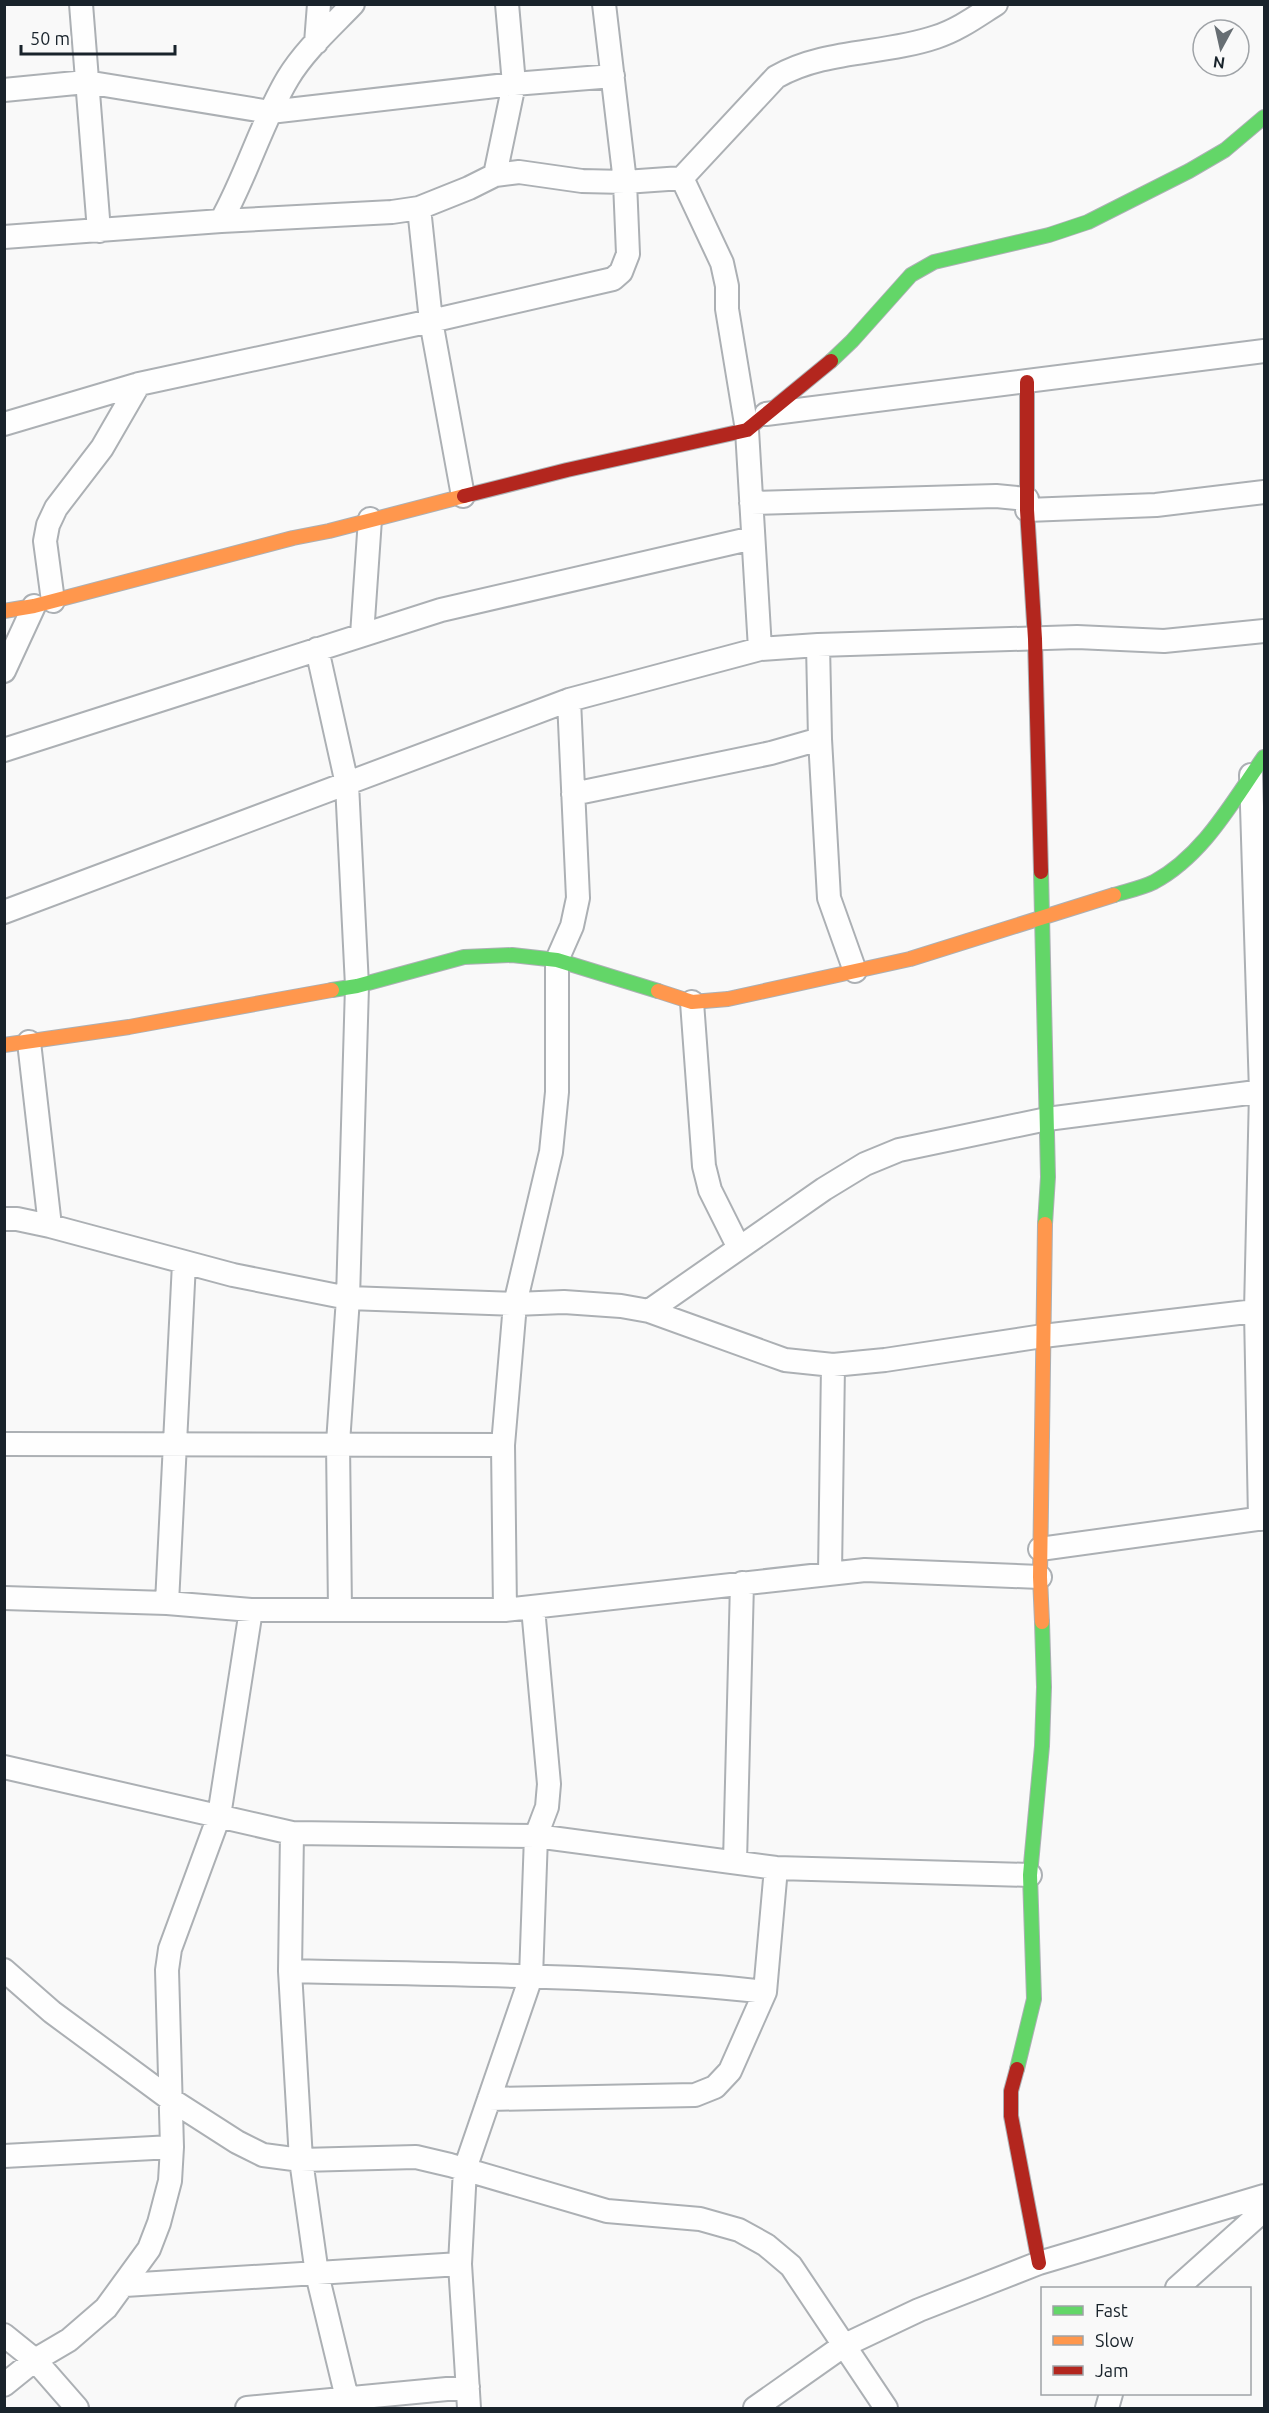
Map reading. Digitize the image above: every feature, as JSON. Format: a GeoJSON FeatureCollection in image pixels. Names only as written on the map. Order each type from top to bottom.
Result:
{"type":"FeatureCollection","features":[{"type":"Feature","properties":{"kind":"street"},"geometry":{"type":"LineString","coordinates":[[81,4],[99,231]]}},
{"type":"Feature","properties":{"kind":"street"},"geometry":{"type":"LineString","coordinates":[[316,43],[319,4]]}},
{"type":"Feature","properties":{"kind":"street"},"geometry":{"type":"LineString","coordinates":[[222,221],[234,200],[270,112],[289,76],[353,4]]}},
{"type":"Feature","properties":{"kind":"street"},"geometry":{"type":"LineString","coordinates":[[495,175],[514,84],[507,4]]}},
{"type":"Feature","properties":{"kind":"street"},"geometry":{"type":"LineString","coordinates":[[4,424],[139,384],[613,279],[621,272],[628,254],[625,182],[604,4]]}},
{"type":"Feature","properties":{"kind":"street"},"geometry":{"type":"LineString","coordinates":[[4,237],[222,221],[392,212],[419,208],[495,175],[519,172],[582,181],[625,182],[682,178],[776,77],[823,58],[936,38],[960,16],[996,4]]}},
{"type":"Feature","properties":{"kind":"street"},"geometry":{"type":"LineString","coordinates":[[4,90],[86,82],[270,112],[514,84],[613,76]]}},
{"type":"Feature","properties":{"kind":"street"},"geometry":{"type":"LineString","coordinates":[[4,611],[44,603],[463,496],[747,430],[852,342],[911,275],[933,262],[1049,235],[1088,222],[1216,155],[1264,117]]}},
{"type":"Feature","properties":{"kind":"street"},"geometry":{"type":"LineString","coordinates":[[682,178],[722,263],[727,286],[727,309],[747,430],[760,649]]}},
{"type":"Feature","properties":{"kind":"street"},"geometry":{"type":"LineString","coordinates":[[419,208],[430,321],[463,496]]}},
{"type":"Feature","properties":{"kind":"street"},"geometry":{"type":"LineString","coordinates":[[766,414],[1264,351]]}},
{"type":"Feature","properties":{"kind":"street"},"geometry":{"type":"LineString","coordinates":[[1027,382],[1027,505],[1035,639],[1048,1177],[1044,1234],[1040,1549],[1044,1687],[1043,1725],[1030,1875],[1034,1999],[1011,2091],[1011,2116],[1039,2263]]}},
{"type":"Feature","properties":{"kind":"street"},"geometry":{"type":"LineString","coordinates":[[4,671],[44,603],[45,542],[48,525],[56,508],[102,448],[139,384]]}},
{"type":"Feature","properties":{"kind":"street"},"geometry":{"type":"LineString","coordinates":[[751,503],[996,496],[1027,505],[1156,505],[1264,492]]}},
{"type":"Feature","properties":{"kind":"street"},"geometry":{"type":"LineString","coordinates":[[362,635],[370,519]]}},
{"type":"Feature","properties":{"kind":"street"},"geometry":{"type":"LineString","coordinates":[[4,750],[441,610],[753,538]]}},
{"type":"Feature","properties":{"kind":"street"},"geometry":{"type":"LineString","coordinates":[[4,912],[569,700],[760,649],[818,645],[1077,637],[1164,641],[1264,630]]}},
{"type":"Feature","properties":{"kind":"street"},"geometry":{"type":"LineString","coordinates":[[818,645],[820,739],[829,898],[855,971]]}},
{"type":"Feature","properties":{"kind":"street"},"geometry":{"type":"LineString","coordinates":[[317,649],[346,783],[357,986],[348,1298],[338,1443],[340,1610]]}},
{"type":"Feature","properties":{"kind":"street"},"geometry":{"type":"LineString","coordinates":[[505,1610],[503,1445],[515,1304],[551,1152],[557,1092],[557,960],[572,926],[578,898],[569,700]]}},
{"type":"Feature","properties":{"kind":"street"},"geometry":{"type":"LineString","coordinates":[[573,794],[771,753],[820,739]]}},
{"type":"Feature","properties":{"kind":"street"},"geometry":{"type":"LineString","coordinates":[[4,1045],[129,1027],[357,986],[464,957],[512,955],[557,960],[692,1002],[728,999],[910,959],[1152,883],[1179,866],[1204,842],[1264,757]]}},
{"type":"Feature","properties":{"kind":"street"},"geometry":{"type":"LineString","coordinates":[[1040,1549],[1262,1519],[1260,1310],[1263,1092],[1259,883],[1251,775]]}},
{"type":"Feature","properties":{"kind":"street"},"geometry":{"type":"LineString","coordinates":[[692,1002],[704,1166],[710,1190],[739,1248]]}},
{"type":"Feature","properties":{"kind":"street"},"geometry":{"type":"LineString","coordinates":[[29,1042],[50,1226]]}},
{"type":"Feature","properties":{"kind":"street"},"geometry":{"type":"LineString","coordinates":[[649,1311],[824,1189],[865,1164],[899,1150],[1047,1119],[1263,1092]]}},
{"type":"Feature","properties":{"kind":"street"},"geometry":{"type":"LineString","coordinates":[[4,1219],[17,1219],[50,1226],[184,1263],[348,1298],[515,1304],[564,1302],[621,1306],[649,1311],[785,1360],[834,1365],[885,1360],[1043,1336],[1260,1310]]}},
{"type":"Feature","properties":{"kind":"street"},"geometry":{"type":"LineString","coordinates":[[167,1602],[184,1263]]}},
{"type":"Feature","properties":{"kind":"street"},"geometry":{"type":"LineString","coordinates":[[830,1573],[834,1365]]}},
{"type":"Feature","properties":{"kind":"street"},"geometry":{"type":"LineString","coordinates":[[4,1444],[503,1445]]}},
{"type":"Feature","properties":{"kind":"street"},"geometry":{"type":"LineString","coordinates":[[4,1598],[167,1602],[252,1610],[505,1610],[865,1570],[1040,1577]]}},
{"type":"Feature","properties":{"kind":"street"},"geometry":{"type":"LineString","coordinates":[[735,1862],[742,1583]]}},
{"type":"Feature","properties":{"kind":"street"},"geometry":{"type":"LineString","coordinates":[[247,2409],[347,2398],[469,2398],[460,2264],[465,2169],[531,1977],[536,1836],[547,1807],[549,1784],[533,1608]]}},
{"type":"Feature","properties":{"kind":"street"},"geometry":{"type":"LineString","coordinates":[[4,2385],[35,2360],[69,2340],[88,2325],[124,2285],[149,2249],[159,2223],[170,2181],[172,2147],[167,1970],[170,1949],[219,1816],[252,1610]]}},
{"type":"Feature","properties":{"kind":"street"},"geometry":{"type":"LineString","coordinates":[[4,1767],[292,1833],[536,1836],[776,1868],[1030,1875]]}},
{"type":"Feature","properties":{"kind":"street"},"geometry":{"type":"LineString","coordinates":[[292,1833],[290,1971],[301,2160],[317,2274],[347,2398]]}},
{"type":"Feature","properties":{"kind":"street"},"geometry":{"type":"LineString","coordinates":[[489,2098],[695,2095],[715,2087],[730,2071],[765,1992],[776,1868]]}},
{"type":"Feature","properties":{"kind":"street"},"geometry":{"type":"LineString","coordinates":[[4,1970],[52,2012],[170,2098],[237,2142],[263,2155],[301,2160],[416,2157],[465,2169],[606,2211],[700,2219],[739,2230],[766,2245],[791,2266],[886,2409]]}},
{"type":"Feature","properties":{"kind":"street"},"geometry":{"type":"LineString","coordinates":[[290,1971],[531,1977],[725,1987],[765,1992]]}},
{"type":"Feature","properties":{"kind":"street"},"geometry":{"type":"LineString","coordinates":[[4,2156],[172,2147]]}},
{"type":"Feature","properties":{"kind":"street"},"geometry":{"type":"LineString","coordinates":[[755,2409],[843,2346],[919,2310],[1039,2263],[1264,2196]]}},
{"type":"Feature","properties":{"kind":"street"},"geometry":{"type":"LineString","coordinates":[[1179,2287],[1264,2210]]}},
{"type":"Feature","properties":{"kind":"street"},"geometry":{"type":"LineString","coordinates":[[124,2285],[460,2264]]}},
{"type":"Feature","properties":{"kind":"street"},"geometry":{"type":"LineString","coordinates":[[4,2335],[35,2360],[76,2409]]}},
{"type":"Feature","properties":{"kind":"traffic: fast"},"geometry":{"type":"LineString","coordinates":[[831,361],[911,275],[934,262],[1049,235],[1088,222],[1189,171],[1225,150],[1264,117]]}},
{"type":"Feature","properties":{"kind":"traffic: fast"},"geometry":{"type":"LineString","coordinates":[[1114,895],[1154,882],[1172,871],[1188,857],[1216,826],[1264,757]]}},
{"type":"Feature","properties":{"kind":"traffic: fast"},"geometry":{"type":"LineString","coordinates":[[1041,872],[1048,1177],[1045,1224]]}},
{"type":"Feature","properties":{"kind":"traffic: fast"},"geometry":{"type":"LineString","coordinates":[[332,990],[357,986],[464,957],[512,955],[557,960],[658,991]]}},
{"type":"Feature","properties":{"kind":"traffic: fast"},"geometry":{"type":"LineString","coordinates":[[1017,2069],[1034,1999],[1030,1875],[1042,1746],[1044,1687],[1042,1622]]}},
{"type":"Feature","properties":{"kind":"traffic: slow"},"geometry":{"type":"LineString","coordinates":[[4,611],[34,606],[464,496]]}},
{"type":"Feature","properties":{"kind":"traffic: slow"},"geometry":{"type":"LineString","coordinates":[[658,991],[692,1002],[728,999],[910,959],[1114,895]]}},
{"type":"Feature","properties":{"kind":"traffic: slow"},"geometry":{"type":"LineString","coordinates":[[4,1045],[129,1027],[332,990]]}},
{"type":"Feature","properties":{"kind":"traffic: slow"},"geometry":{"type":"LineString","coordinates":[[1042,1622],[1040,1577],[1045,1224]]}},
{"type":"Feature","properties":{"kind":"traffic: jam"},"geometry":{"type":"LineString","coordinates":[[464,496],[567,470],[747,430],[831,361]]}},
{"type":"Feature","properties":{"kind":"traffic: jam"},"geometry":{"type":"LineString","coordinates":[[1027,382],[1027,510],[1035,639],[1041,872]]}},
{"type":"Feature","properties":{"kind":"traffic: jam"},"geometry":{"type":"LineString","coordinates":[[1017,2069],[1011,2091],[1011,2116],[1039,2263]]}}]}
